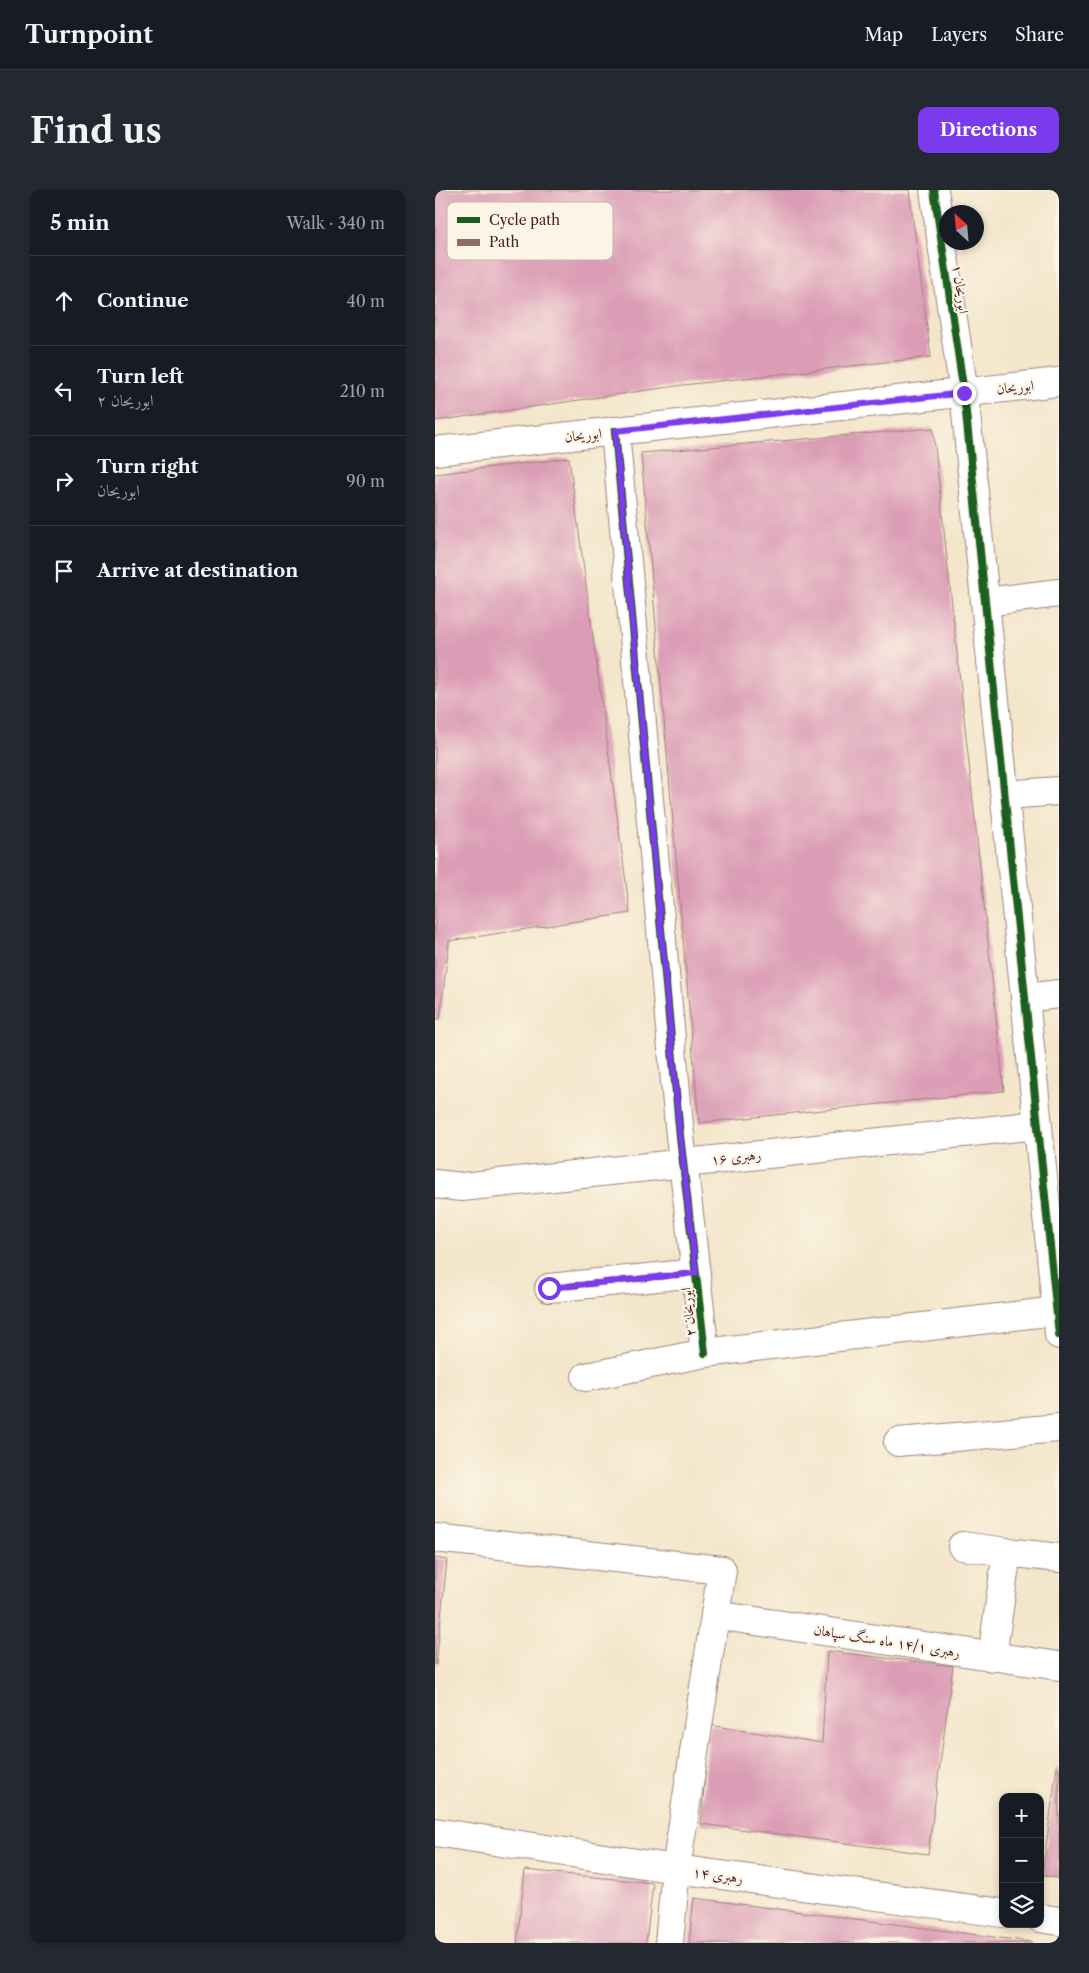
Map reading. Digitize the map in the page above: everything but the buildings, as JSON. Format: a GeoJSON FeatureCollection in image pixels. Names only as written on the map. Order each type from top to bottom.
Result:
{"type":"FeatureCollection","features":[{"type":"Feature","properties":{"kind":"street","name":"ابوریحان ۱"},"geometry":{"type":"LineString","coordinates":[[934,190],[964,393],[1038,1124],[1052,1187],[1058,1323]]}},
{"type":"Feature","properties":{"kind":"street","name":"ابوریحان"},"geometry":{"type":"LineString","coordinates":[[435,451],[1059,382]]}},
{"type":"Feature","properties":{"kind":"street","name":"ابوریحان ۲"},"geometry":{"type":"LineString","coordinates":[[615,431],[683,1163],[705,1353]]}},
{"type":"Feature","properties":{"kind":"street"},"geometry":{"type":"LineString","coordinates":[[985,602],[1059,593]]}},
{"type":"Feature","properties":{"kind":"street"},"geometry":{"type":"LineString","coordinates":[[1005,795],[1059,791]]}},
{"type":"Feature","properties":{"kind":"street"},"geometry":{"type":"LineString","coordinates":[[1025,998],[1059,994]]}},
{"type":"Feature","properties":{"kind":"street","name":"رهبری ۱۶"},"geometry":{"type":"LineString","coordinates":[[435,1184],[462,1187],[1038,1124]]}},
{"type":"Feature","properties":{"kind":"street"},"geometry":{"type":"LineString","coordinates":[[549,1288],[696,1273]]}},
{"type":"Feature","properties":{"kind":"street"},"geometry":{"type":"LineString","coordinates":[[586,1377],[705,1353],[1058,1323]]}},
{"type":"Feature","properties":{"kind":"street"},"geometry":{"type":"LineString","coordinates":[[898,1442],[1059,1428]]}},
{"type":"Feature","properties":{"kind":"street"},"geometry":{"type":"LineString","coordinates":[[435,1538],[722,1570],[676,1870],[669,1943]]}},
{"type":"Feature","properties":{"kind":"street"},"geometry":{"type":"LineString","coordinates":[[962,1546],[1059,1558]]}},
{"type":"Feature","properties":{"kind":"street"},"geometry":{"type":"LineString","coordinates":[[992,1657],[1007,1552]]}},
{"type":"Feature","properties":{"kind":"street","name":"رهبری ۱۴/۱ ماه سنگ سپاهان"},"geometry":{"type":"LineString","coordinates":[[715,1616],[1059,1666]]}},
{"type":"Feature","properties":{"kind":"street","name":"رهبری ۱۴"},"geometry":{"type":"LineString","coordinates":[[435,1832],[676,1870],[999,1912]]}},
{"type":"Feature","properties":{"kind":"street"},"geometry":{"type":"LineString","coordinates":[[1044,1919],[1059,1921]]}},
{"type":"Feature","properties":{"kind":"marked path"},"geometry":{"type":"LineString","coordinates":[[549,1288],[696,1273]]}},
{"type":"Feature","properties":{"kind":"cycle path"},"geometry":{"type":"LineString","coordinates":[[934,190],[964,393],[1059,1335]]}},
{"type":"Feature","properties":{"kind":"cycle path"},"geometry":{"type":"LineString","coordinates":[[615,431],[680,1136],[705,1353]]}},
{"type":"Feature","properties":{"kind":"route"},"geometry":{"type":"LineString","coordinates":[[549,1288],[696,1273],[680,1136],[615,431],[964,393]]}}]}
